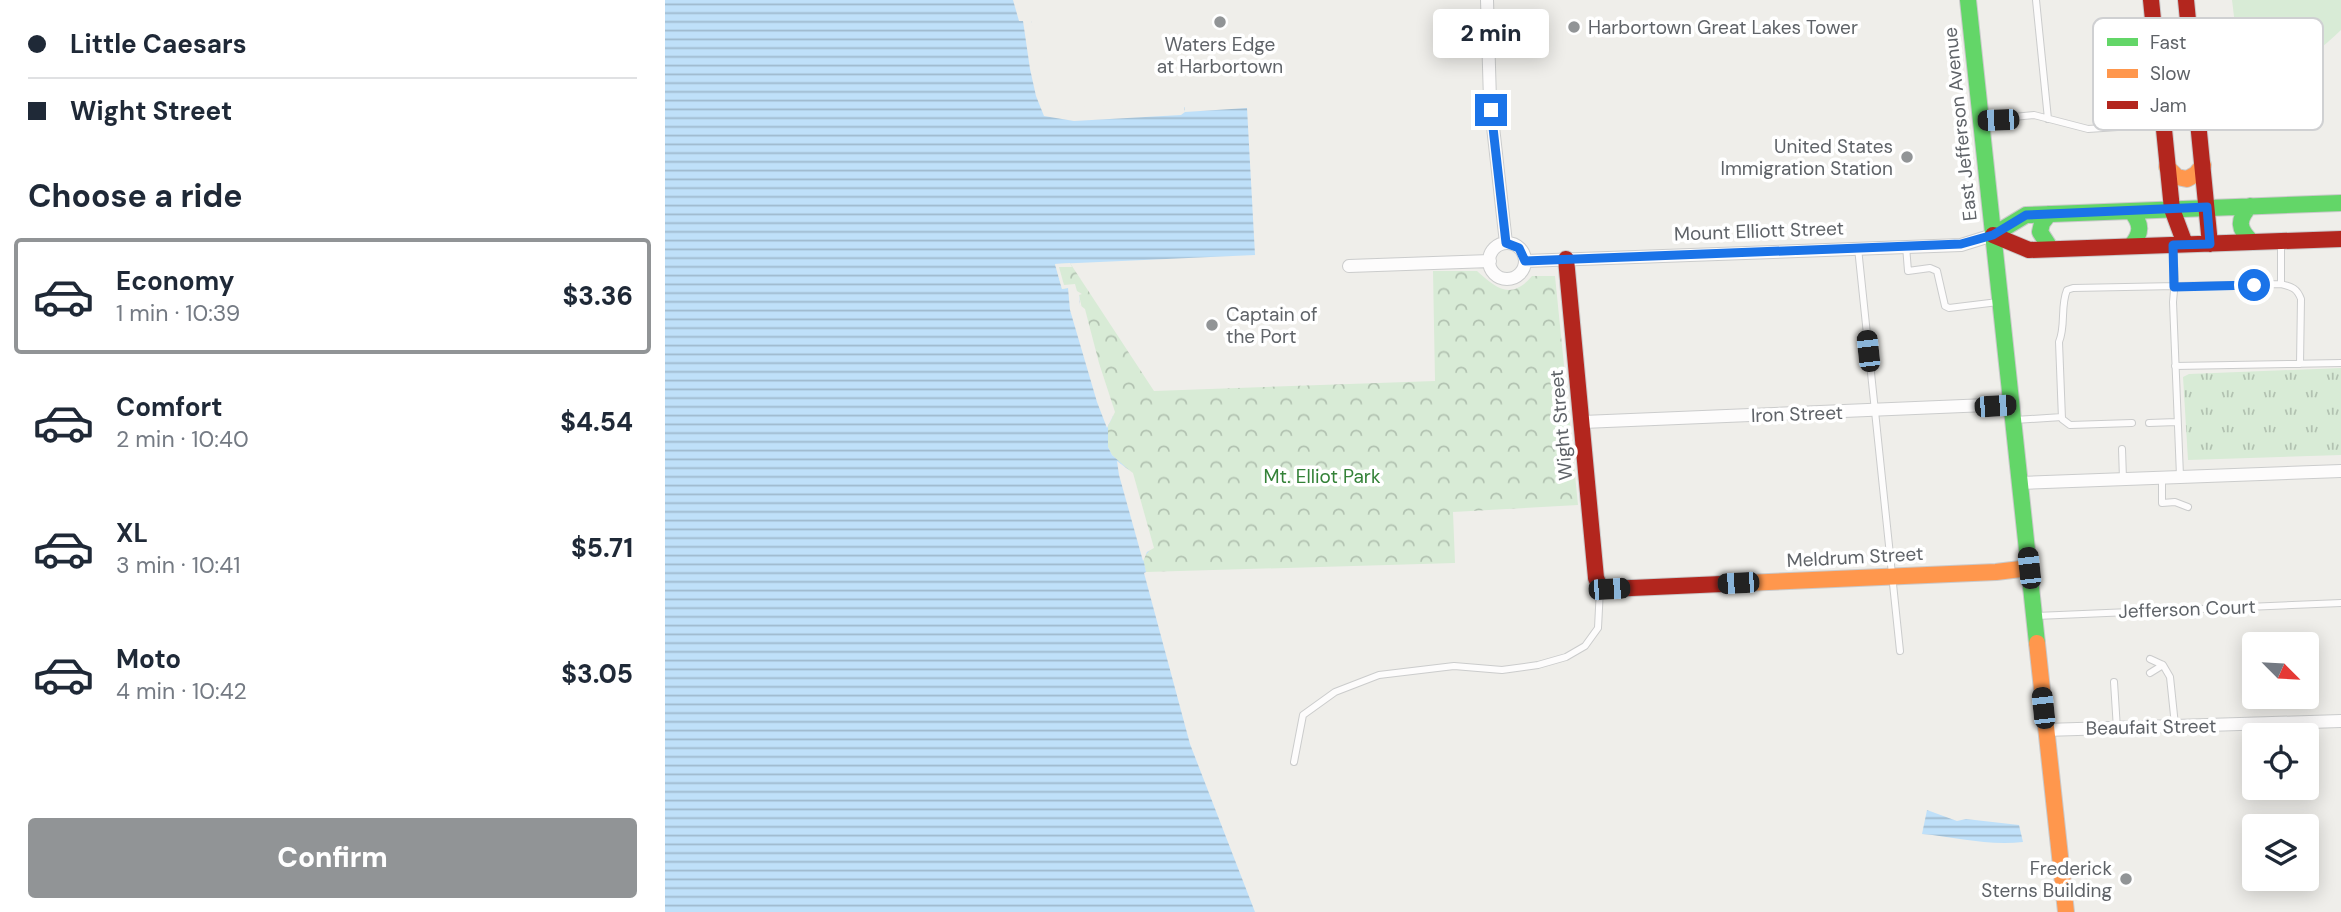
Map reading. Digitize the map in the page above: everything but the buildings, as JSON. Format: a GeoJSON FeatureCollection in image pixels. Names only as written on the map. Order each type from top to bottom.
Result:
{"type":"FeatureCollection","features":[{"type":"Feature","properties":{"kind":"main road","name":"East Jefferson Avenue"},"geometry":{"type":"LineString","coordinates":[[1968,0],[2066,912]]}},
{"type":"Feature","properties":{"kind":"main road"},"geometry":{"type":"LineString","coordinates":[[2151,0],[2153,18]]}},
{"type":"Feature","properties":{"kind":"main road"},"geometry":{"type":"LineString","coordinates":[[2186,0],[2188,18]]}},
{"type":"Feature","properties":{"kind":"main road"},"geometry":{"type":"LineString","coordinates":[[2164,130],[2172,209],[2179,244]]}},
{"type":"Feature","properties":{"kind":"main road"},"geometry":{"type":"LineString","coordinates":[[2199,130],[2210,244]]}},
{"type":"Feature","properties":{"kind":"main road"},"geometry":{"type":"LineString","coordinates":[[2167,167],[2177,177],[2187,179],[2196,174],[2203,165]]}},
{"type":"Feature","properties":{"kind":"main road","name":"Mount Elliott Street"},"geometry":{"type":"LineString","coordinates":[[1993,235],[2026,215],[2341,203]]}},
{"type":"Feature","properties":{"kind":"main road"},"geometry":{"type":"LineString","coordinates":[[2250,206],[2240,216],[2239,225],[2241,233],[2252,242]]}},
{"type":"Feature","properties":{"kind":"main road"},"geometry":{"type":"LineString","coordinates":[[2131,211],[2140,220],[2142,228],[2140,237],[2131,246]]}},
{"type":"Feature","properties":{"kind":"main road"},"geometry":{"type":"LineString","coordinates":[[2049,214],[2042,223],[2041,232],[2051,249]]}},
{"type":"Feature","properties":{"kind":"main road"},"geometry":{"type":"LineString","coordinates":[[1993,235],[2029,250],[2341,239]]}},
{"type":"Feature","properties":{"kind":"main road","name":"Wight Street"},"geometry":{"type":"LineString","coordinates":[[1566,259],[1596,578],[1600,587]]}},
{"type":"Feature","properties":{"kind":"main road","name":"Meldrum Street"},"geometry":{"type":"LineString","coordinates":[[1600,587],[1609,589],[1996,572],[2029,568]]}},
{"type":"Feature","properties":{"kind":"street"},"geometry":{"type":"LineString","coordinates":[[1487,0],[1492,120],[1506,243]]}},
{"type":"Feature","properties":{"kind":"street","name":"Mount Elliott Street"},"geometry":{"type":"LineString","coordinates":[[1525,261],[1961,244],[1993,235]]}},
{"type":"Feature","properties":{"kind":"street"},"geometry":{"type":"LineString","coordinates":[[1506,243],[1519,248],[1525,261],[1518,275],[1507,279],[1493,272],[1490,261],[1493,251],[1506,243]]}},
{"type":"Feature","properties":{"kind":"street"},"geometry":{"type":"LineString","coordinates":[[1349,266],[1490,261]]}},
{"type":"Feature","properties":{"kind":"street","name":"Iron Street"},"geometry":{"type":"LineString","coordinates":[[1583,422],[1875,411],[2012,412]]}},
{"type":"Feature","properties":{"kind":"street"},"geometry":{"type":"LineString","coordinates":[[2020,483],[2341,471]]}},
{"type":"Feature","properties":{"kind":"street","name":"Beaufait Street"},"geometry":{"type":"LineString","coordinates":[[2046,730],[2341,721]]}},
{"type":"Feature","properties":{"kind":"lane"},"geometry":{"type":"LineString","coordinates":[[2036,0],[2048,119]]}},
{"type":"Feature","properties":{"kind":"lane"},"geometry":{"type":"LineString","coordinates":[[1981,120],[2034,115],[2093,129]]}},
{"type":"Feature","properties":{"kind":"lane"},"geometry":{"type":"LineString","coordinates":[[1475,121],[1492,120]]}},
{"type":"Feature","properties":{"kind":"lane"},"geometry":{"type":"LineString","coordinates":[[2281,241],[2281,284]]}},
{"type":"Feature","properties":{"kind":"lane"},"geometry":{"type":"LineString","coordinates":[[2179,244],[2174,287],[2180,478]]}},
{"type":"Feature","properties":{"kind":"lane"},"geometry":{"type":"LineString","coordinates":[[1906,246],[1908,271],[1930,268],[1937,271],[1945,306],[1949,308],[2000,302]]}},
{"type":"Feature","properties":{"kind":"lane"},"geometry":{"type":"LineString","coordinates":[[1858,248],[1900,651]]}},
{"type":"Feature","properties":{"kind":"lane"},"geometry":{"type":"LineString","coordinates":[[2132,424],[2070,425],[2065,423],[2062,417],[2059,342],[2064,330],[2063,299],[2067,290],[2281,284],[2293,287],[2301,299],[2300,364]]}},
{"type":"Feature","properties":{"kind":"lane"},"geometry":{"type":"LineString","coordinates":[[2175,366],[2341,363]]}},
{"type":"Feature","properties":{"kind":"lane"},"geometry":{"type":"LineString","coordinates":[[2012,412],[2062,417]]}},
{"type":"Feature","properties":{"kind":"lane"},"geometry":{"type":"LineString","coordinates":[[2149,423],[2178,422]]}},
{"type":"Feature","properties":{"kind":"lane"},"geometry":{"type":"LineString","coordinates":[[2122,449],[2123,480]]}},
{"type":"Feature","properties":{"kind":"lane"},"geometry":{"type":"LineString","coordinates":[[2161,479],[2162,503],[2175,502],[2188,507]]}},
{"type":"Feature","properties":{"kind":"lane"},"geometry":{"type":"LineString","coordinates":[[1294,762],[1303,715],[1346,687],[1379,675],[1454,666],[1502,670],[1538,665],[1566,657],[1585,646],[1598,628],[1600,587]]}},
{"type":"Feature","properties":{"kind":"lane","name":"Jefferson Court"},"geometry":{"type":"LineString","coordinates":[[2034,616],[2341,603]]}},
{"type":"Feature","properties":{"kind":"lane"},"geometry":{"type":"LineString","coordinates":[[2150,659],[2167,669],[2172,686],[2175,727]]}},
{"type":"Feature","properties":{"kind":"lane"},"geometry":{"type":"LineString","coordinates":[[2150,673],[2163,665]]}},
{"type":"Feature","properties":{"kind":"lane"},"geometry":{"type":"LineString","coordinates":[[2114,682],[2117,729]]}},
{"type":"Feature","properties":{"kind":"green space"},"geometry":{"type":"Polygon","coordinates":[[[2232,0],[2341,0],[2341,30],[2323,46],[2323,18],[2234,18],[2232,0]]]}},
{"type":"Feature","properties":{"kind":"green space","name":"Mt. Elliot Park"},"geometry":{"type":"Polygon","coordinates":[[[1070,263],[1154,391],[1435,381],[1433,271],[1477,271],[1497,287],[1510,290],[1524,284],[1532,276],[1555,276],[1578,505],[1453,512],[1455,563],[1146,572],[1143,561],[1147,552],[1129,471],[1112,455],[1108,447],[1108,425],[1079,295],[1062,289],[1055,264],[1070,263]]]}},
{"type":"Feature","properties":{"kind":"green space"},"geometry":{"type":"Polygon","coordinates":[[[2341,368],[2341,455],[2188,460],[2183,377],[2189,374],[2341,368]]]}},
{"type":"Feature","properties":{"kind":"water"},"geometry":{"type":"Polygon","coordinates":[[[665,0],[1013,0],[1019,21],[1031,21],[1054,109],[1185,107],[1185,112],[1247,108],[1255,255],[1055,264],[1062,289],[1074,287],[1079,295],[1113,416],[1108,426],[1108,447],[1112,455],[1129,470],[1150,550],[1143,558],[1144,573],[1190,744],[1255,912],[665,912],[665,0]]]}},
{"type":"Feature","properties":{"kind":"water"},"geometry":{"type":"Polygon","coordinates":[[[1927,810],[1957,821],[1966,819],[2019,825],[2023,842],[1985,842],[1922,834],[1927,810]]]}},
{"type":"Feature","properties":{"kind":"pier"},"geometry":{"type":"Polygon","coordinates":[[[1023,21],[1031,21],[1040,40],[1056,107],[1184,104],[1185,112],[1181,115],[1074,121],[1044,116],[1030,69],[1023,21]]]}},
{"type":"Feature","properties":{"kind":"pier"},"geometry":{"type":"Polygon","coordinates":[[[1070,263],[1072,267],[1059,267],[1064,285],[1075,284],[1077,291],[1082,294],[1079,295],[1080,305],[1085,309],[1115,412],[1107,428],[1070,310],[1068,288],[1062,289],[1055,264],[1070,263]]]}},
{"type":"Feature","properties":{"kind":"pier"},"geometry":{"type":"Polygon","coordinates":[[[1117,461],[1133,473],[1154,548],[1147,552],[1143,561],[1119,475],[1117,461]]]}},
{"type":"Feature","properties":{"kind":"traffic: fast"},"geometry":{"type":"LineString","coordinates":[[1968,0],[2037,643]]}},
{"type":"Feature","properties":{"kind":"traffic: fast"},"geometry":{"type":"LineString","coordinates":[[1993,235],[2026,215],[2341,203]]}},
{"type":"Feature","properties":{"kind":"traffic: fast"},"geometry":{"type":"LineString","coordinates":[[2250,206],[2241,224],[2244,233],[2252,242]]}},
{"type":"Feature","properties":{"kind":"traffic: fast"},"geometry":{"type":"LineString","coordinates":[[2131,211],[2139,229],[2131,246]]}},
{"type":"Feature","properties":{"kind":"traffic: fast"},"geometry":{"type":"LineString","coordinates":[[2049,214],[2042,223],[2040,232],[2051,249]]}},
{"type":"Feature","properties":{"kind":"traffic: slow"},"geometry":{"type":"LineString","coordinates":[[2167,167],[2177,177],[2187,179],[2196,174],[2203,165]]}},
{"type":"Feature","properties":{"kind":"traffic: slow"},"geometry":{"type":"LineString","coordinates":[[1722,584],[1996,572],[2029,568]]}},
{"type":"Feature","properties":{"kind":"traffic: slow"},"geometry":{"type":"LineString","coordinates":[[2037,643],[2066,912]]}},
{"type":"Feature","properties":{"kind":"traffic: jam"},"geometry":{"type":"LineString","coordinates":[[2151,0],[2153,18]]}},
{"type":"Feature","properties":{"kind":"traffic: jam"},"geometry":{"type":"LineString","coordinates":[[2186,0],[2188,18]]}},
{"type":"Feature","properties":{"kind":"traffic: jam"},"geometry":{"type":"LineString","coordinates":[[2164,130],[2172,209],[2185,244]]}},
{"type":"Feature","properties":{"kind":"traffic: jam"},"geometry":{"type":"LineString","coordinates":[[2199,130],[2210,244]]}},
{"type":"Feature","properties":{"kind":"traffic: jam"},"geometry":{"type":"LineString","coordinates":[[1993,235],[2029,250],[2341,239]]}},
{"type":"Feature","properties":{"kind":"traffic: jam"},"geometry":{"type":"LineString","coordinates":[[1566,259],[1596,578],[1600,587],[1609,589],[1722,584]]}},
{"type":"Feature","properties":{"kind":"place","name":"Waters Edge at Harbortown"},"geometry":{"type":"Point","coordinates":[1220,22]}},
{"type":"Feature","properties":{"kind":"place","name":"Harbortown Great Lakes Tower"},"geometry":{"type":"Point","coordinates":[1574,27]}},
{"type":"Feature","properties":{"kind":"place","name":"United States Immigration Station"},"geometry":{"type":"Point","coordinates":[1907,157]}},
{"type":"Feature","properties":{"kind":"place","name":"Captain of the Port"},"geometry":{"type":"Point","coordinates":[1212,325]}},
{"type":"Feature","properties":{"kind":"place","name":"Frederick Sterns Building"},"geometry":{"type":"Point","coordinates":[2126,879]}},
{"type":"Feature","properties":{"kind":"route"},"geometry":{"type":"LineString","coordinates":[[1491,110],[1506,243],[1519,248],[1525,261],[1961,244],[1993,235],[2026,215],[2207,207],[2210,244],[2173,245],[2174,287],[2254,285]]}}]}
